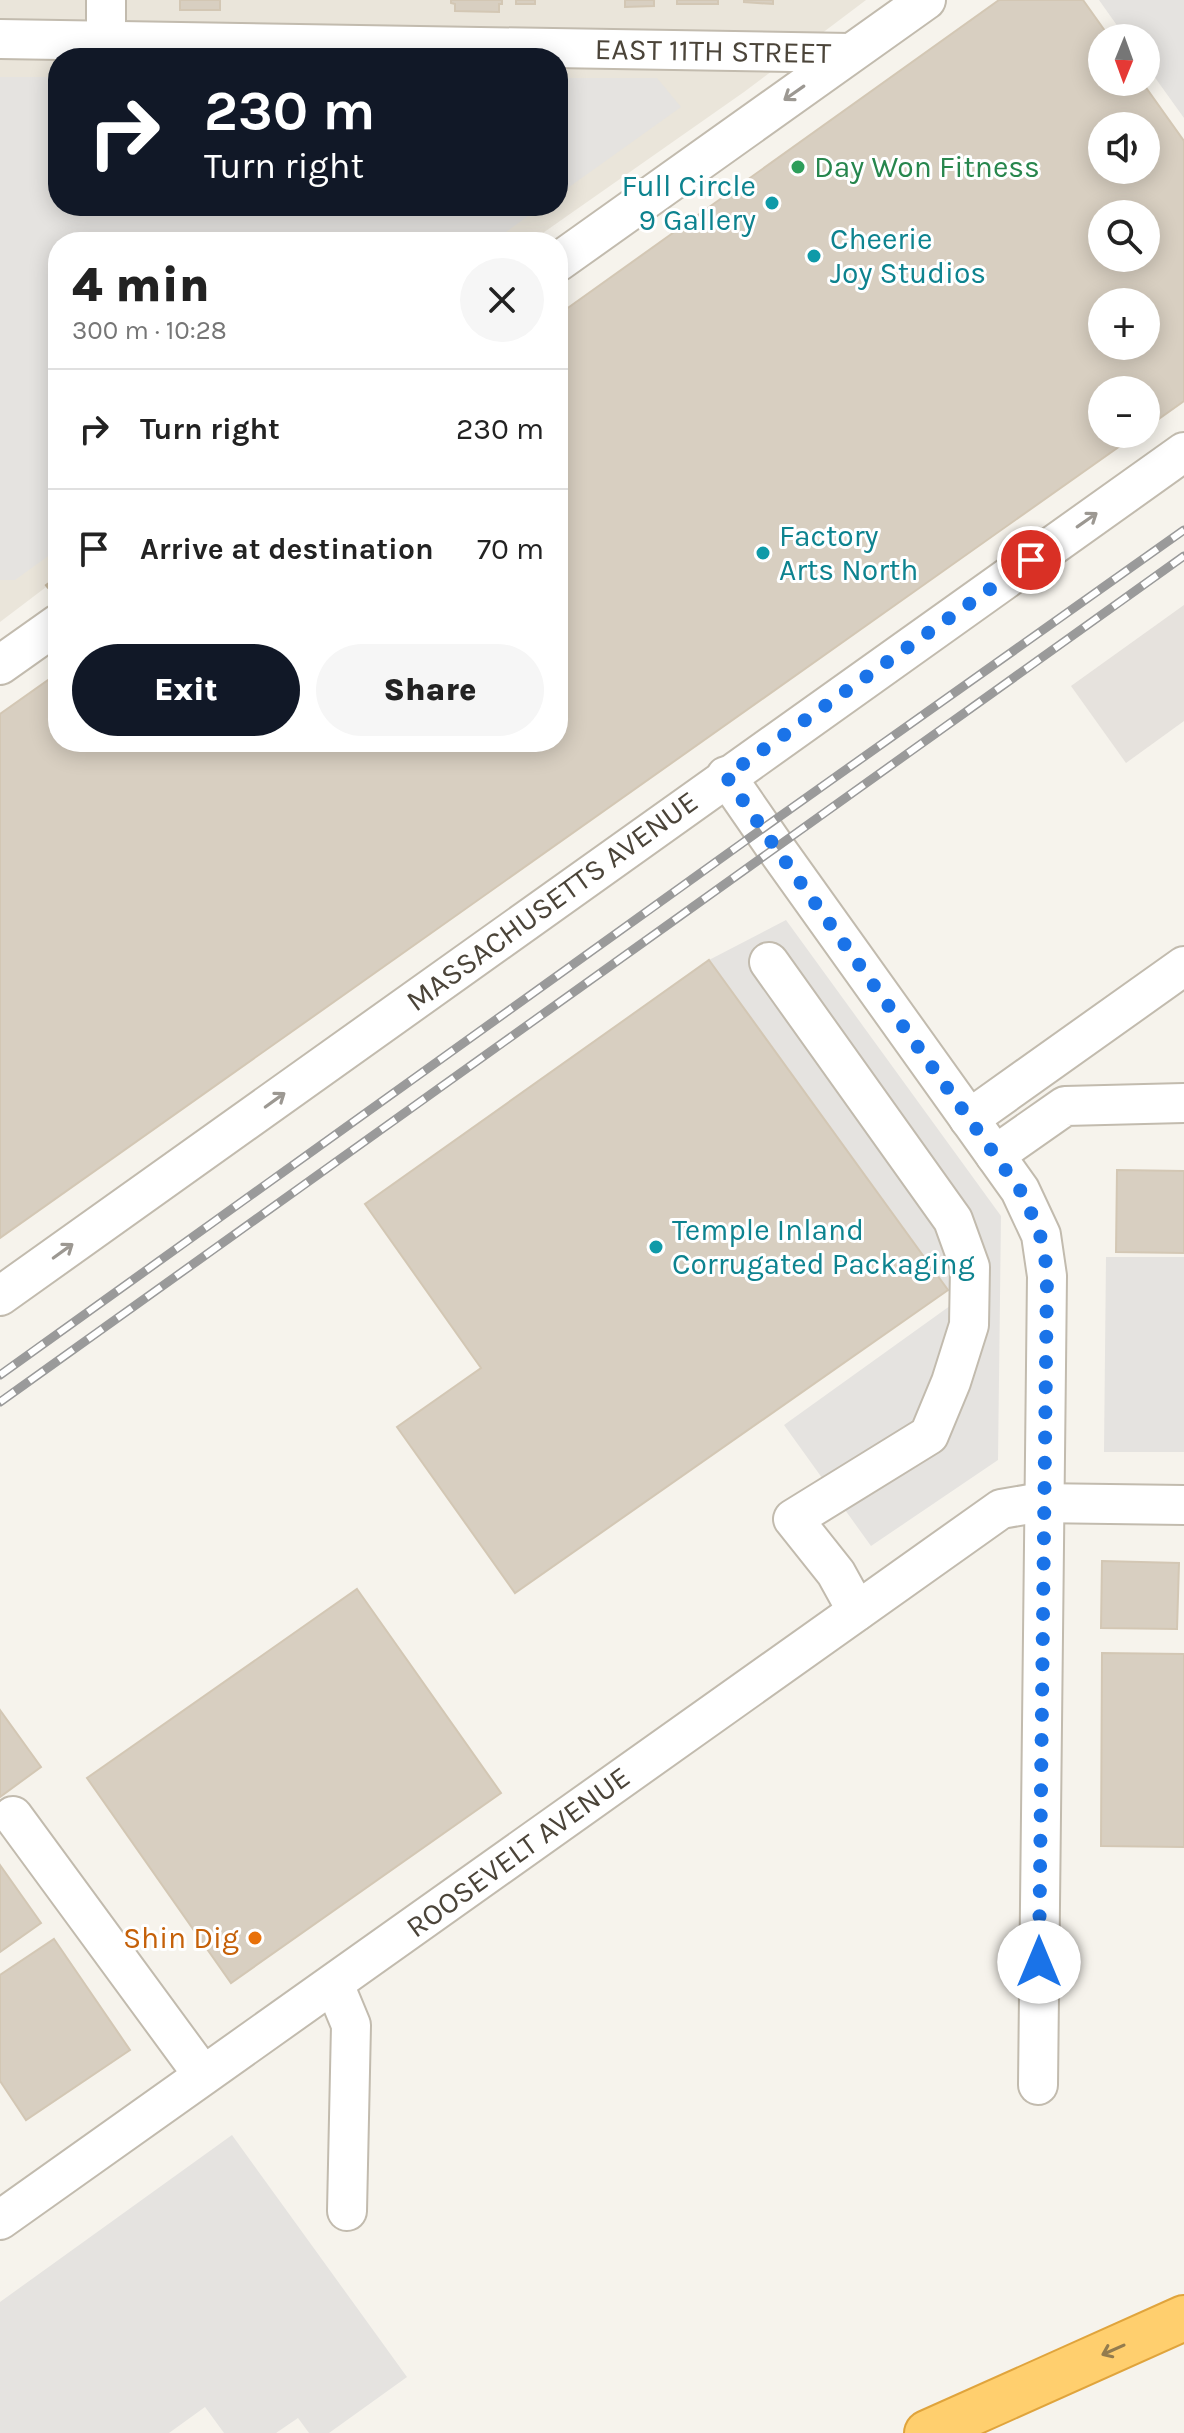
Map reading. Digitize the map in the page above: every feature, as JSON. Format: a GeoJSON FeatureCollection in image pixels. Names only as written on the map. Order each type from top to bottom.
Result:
{"type":"FeatureCollection","features":[{"type":"Feature","properties":{"kind":"highway"},"geometry":{"type":"LineString","coordinates":[[927,2433],[1184,2318]]}},
{"type":"Feature","properties":{"kind":"street"},"geometry":{"type":"LineString","coordinates":[[106,0],[106,41]]}},
{"type":"Feature","properties":{"kind":"street"},"geometry":{"type":"LineString","coordinates":[[568,255],[926,0]]}},
{"type":"Feature","properties":{"kind":"street","name":"EAST 11TH STREET"},"geometry":{"type":"LineString","coordinates":[[0,39],[540,48]]}},
{"type":"Feature","properties":{"kind":"street","name":"EAST 11TH STREET"},"geometry":{"type":"LineString","coordinates":[[568,48],[850,53]]}},
{"type":"Feature","properties":{"kind":"street","name":"MASSACHUSETTS AVENUE"},"geometry":{"type":"LineString","coordinates":[[0,1296],[1184,452]]}},
{"type":"Feature","properties":{"kind":"street"},"geometry":{"type":"LineString","coordinates":[[0,665],[30,636]]}},
{"type":"Feature","properties":{"kind":"street"},"geometry":{"type":"LineString","coordinates":[[726,776],[1020,1190],[1036,1220],[1046,1260],[1038,2085]]}},
{"type":"Feature","properties":{"kind":"street"},"geometry":{"type":"LineString","coordinates":[[769,962],[953,1220],[970,1267],[969,1325],[951,1382],[929,1435],[793,1519],[836,1573],[857,1611]]}},
{"type":"Feature","properties":{"kind":"street"},"geometry":{"type":"LineString","coordinates":[[969,1119],[1184,966]]}},
{"type":"Feature","properties":{"kind":"street"},"geometry":{"type":"LineString","coordinates":[[995,1155],[1065,1106],[1184,1103]]}},
{"type":"Feature","properties":{"kind":"street","name":"ROOSEVELT AVENUE"},"geometry":{"type":"LineString","coordinates":[[0,2220],[1001,1509],[1043,1503],[1184,1505]]}},
{"type":"Feature","properties":{"kind":"street"},"geometry":{"type":"LineString","coordinates":[[13,1816],[203,2075]]}},
{"type":"Feature","properties":{"kind":"street"},"geometry":{"type":"LineString","coordinates":[[334,1984],[351,2025],[347,2211]]}},
{"type":"Feature","properties":{"kind":"shaded area"},"geometry":{"type":"Polygon","coordinates":[[[0,0],[866,0],[744,92],[568,215],[568,48],[48,48],[48,216],[567,216],[544,232],[48,232],[48,586],[0,622],[0,0]]]}},
{"type":"Feature","properties":{"kind":"shaded area"},"geometry":{"type":"Polygon","coordinates":[[[1099,0],[1184,0],[1184,118],[1160,85],[1160,24],[1116,24],[1099,0]]]}},
{"type":"Feature","properties":{"kind":"shaded area"},"geometry":{"type":"Polygon","coordinates":[[[0,77],[48,77],[48,216],[528,216],[506,232],[48,232],[48,556],[15,580],[0,580],[0,77]]]}},
{"type":"Feature","properties":{"kind":"shaded area"},"geometry":{"type":"Polygon","coordinates":[[[568,78],[657,78],[681,107],[568,188],[568,78]]]}},
{"type":"Feature","properties":{"kind":"shaded area"},"geometry":{"type":"Polygon","coordinates":[[[1184,605],[1184,721],[1126,763],[1071,686],[1184,605]]]}},
{"type":"Feature","properties":{"kind":"shaded area"},"geometry":{"type":"Polygon","coordinates":[[[786,920],[1001,1216],[998,1460],[871,1546],[784,1425],[954,1303],[948,1290],[709,960],[786,920]]]}},
{"type":"Feature","properties":{"kind":"shaded area"},"geometry":{"type":"Polygon","coordinates":[[[1106,1257],[1184,1257],[1184,1452],[1104,1452],[1106,1257]]]}},
{"type":"Feature","properties":{"kind":"shaded area"},"geometry":{"type":"Polygon","coordinates":[[[232,2135],[407,2377],[329,2433],[309,2433],[298,2418],[276,2433],[224,2433],[205,2407],[169,2433],[0,2433],[0,2302],[232,2135]]]}},
{"type":"Feature","properties":{"kind":"building"},"geometry":{"type":"Polygon","coordinates":[[[180,0],[220,0],[220,10],[180,10],[180,0]]]}},
{"type":"Feature","properties":{"kind":"building"},"geometry":{"type":"Polygon","coordinates":[[[451,0],[502,0],[502,4],[499,4],[499,12],[455,11],[451,0]]]}},
{"type":"Feature","properties":{"kind":"building"},"geometry":{"type":"Polygon","coordinates":[[[516,0],[535,0],[535,4],[516,4],[516,0]]]}},
{"type":"Feature","properties":{"kind":"building"},"geometry":{"type":"Polygon","coordinates":[[[625,0],[654,0],[654,6],[625,7],[625,0]]]}},
{"type":"Feature","properties":{"kind":"building"},"geometry":{"type":"Polygon","coordinates":[[[677,0],[718,0],[718,4],[677,4],[677,0]]]}},
{"type":"Feature","properties":{"kind":"building"},"geometry":{"type":"Polygon","coordinates":[[[773,0],[773,4],[744,2],[773,0]]]}},
{"type":"Feature","properties":{"kind":"building","name":"Factory Arts North"},"geometry":{"type":"Polygon","coordinates":[[[999,0],[1083,0],[1100,24],[1088,24],[1088,96],[1152,96],[1184,141],[1184,401],[1160,418],[1160,376],[1088,376],[1088,448],[1117,448],[0,1238],[0,714],[48,680],[48,752],[568,752],[568,308],[999,0]]]}},
{"type":"Feature","properties":{"kind":"building","name":"Temple Inland Corrugated Packaging"},"geometry":{"type":"Polygon","coordinates":[[[709,960],[948,1290],[515,1593],[397,1427],[481,1368],[365,1204],[709,960]]]}},
{"type":"Feature","properties":{"kind":"building"},"geometry":{"type":"Polygon","coordinates":[[[1117,1170],[1184,1171],[1184,1253],[1116,1252],[1117,1170]]]}},
{"type":"Feature","properties":{"kind":"building"},"geometry":{"type":"Polygon","coordinates":[[[1102,1561],[1179,1563],[1177,1629],[1101,1628],[1102,1561]]]}},
{"type":"Feature","properties":{"kind":"building"},"geometry":{"type":"Polygon","coordinates":[[[357,1589],[501,1793],[231,1983],[87,1778],[357,1589]]]}},
{"type":"Feature","properties":{"kind":"building"},"geometry":{"type":"Polygon","coordinates":[[[1102,1653],[1184,1654],[1184,1847],[1101,1846],[1102,1653]]]}},
{"type":"Feature","properties":{"kind":"building"},"geometry":{"type":"Polygon","coordinates":[[[0,1710],[41,1767],[0,1797],[0,1710]]]}},
{"type":"Feature","properties":{"kind":"building"},"geometry":{"type":"Polygon","coordinates":[[[0,1865],[41,1923],[0,1952],[0,1865]]]}},
{"type":"Feature","properties":{"kind":"building"},"geometry":{"type":"Polygon","coordinates":[[[54,1939],[130,2050],[26,2120],[0,2081],[0,1975],[54,1939]]]}},
{"type":"Feature","properties":{"kind":"railway"},"geometry":{"type":"LineString","coordinates":[[0,1375],[1184,530]]}},
{"type":"Feature","properties":{"kind":"railway"},"geometry":{"type":"LineString","coordinates":[[0,1402],[1184,556]]}},
{"type":"Feature","properties":{"kind":"place","name":"Day Won Fitness"},"geometry":{"type":"Point","coordinates":[798,167]}},
{"type":"Feature","properties":{"kind":"place","name":"Full Circle 9 Gallery"},"geometry":{"type":"Point","coordinates":[772,203]}},
{"type":"Feature","properties":{"kind":"place","name":"Cheerie Joy Studios"},"geometry":{"type":"Point","coordinates":[814,256]}},
{"type":"Feature","properties":{"kind":"place","name":"Factory Arts North"},"geometry":{"type":"Point","coordinates":[763,553]}},
{"type":"Feature","properties":{"kind":"place","name":"Temple Inland Corrugated Packaging"},"geometry":{"type":"Point","coordinates":[656,1247]}},
{"type":"Feature","properties":{"kind":"place","name":"Shin Dig"},"geometry":{"type":"Point","coordinates":[255,1938]}},
{"type":"Feature","properties":{"kind":"route"},"geometry":{"type":"LineString","coordinates":[[1031,560],[726,776],[1020,1190],[1041,1235],[1047,1276],[1039,1962]]}}]}
